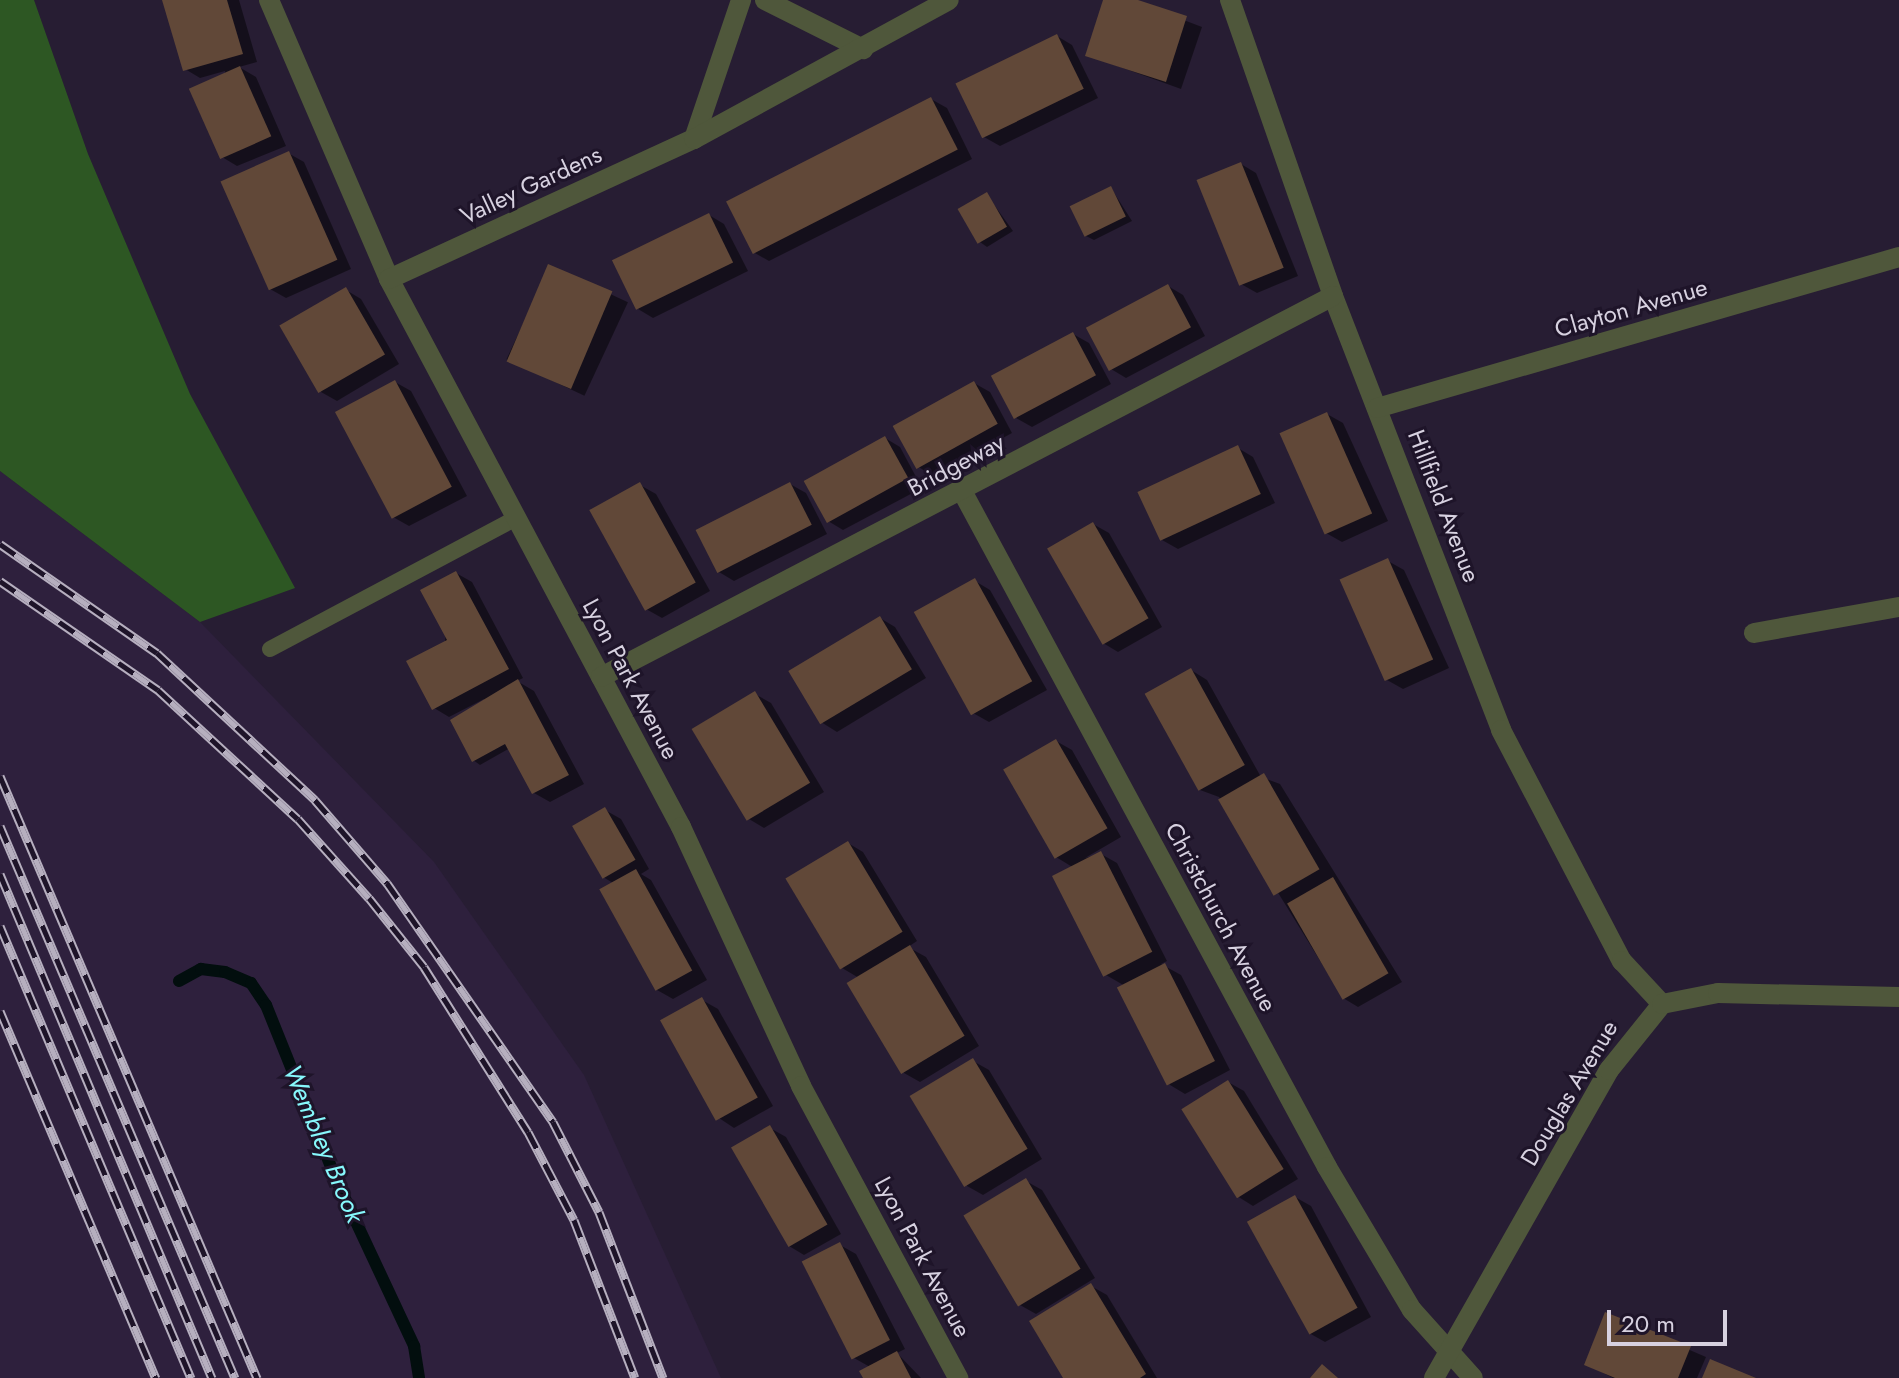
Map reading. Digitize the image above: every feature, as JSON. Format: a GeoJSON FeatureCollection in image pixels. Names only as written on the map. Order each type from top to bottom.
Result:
{"type":"FeatureCollection","features":[{"type":"Feature","properties":{"kind":"street","name":"Lyon Park Avenue"},"geometry":{"type":"LineString","coordinates":[[269,0],[389,279],[681,827],[801,1086],[958,1378]]}},
{"type":"Feature","properties":{"kind":"street"},"geometry":{"type":"LineString","coordinates":[[694,139],[741,0]]}},
{"type":"Feature","properties":{"kind":"street"},"geometry":{"type":"LineString","coordinates":[[765,0],[863,49]]}},
{"type":"Feature","properties":{"kind":"street","name":"Valley Gardens"},"geometry":{"type":"LineString","coordinates":[[389,279],[694,139],[949,0]]}},
{"type":"Feature","properties":{"kind":"street","name":"Hillfield Avenue"},"geometry":{"type":"LineString","coordinates":[[1230,0],[1333,296],[1501,730],[1622,961],[1662,1004]]}},
{"type":"Feature","properties":{"kind":"street","name":"Clayton Avenue"},"geometry":{"type":"LineString","coordinates":[[1377,408],[1899,257]]}},
{"type":"Feature","properties":{"kind":"street","name":"Bridgeway"},"geometry":{"type":"LineString","coordinates":[[601,677],[1333,296]]}},
{"type":"Feature","properties":{"kind":"street","name":"Christchurch Avenue"},"geometry":{"type":"LineString","coordinates":[[962,491],[1327,1167],[1412,1310],[1473,1378]]}},
{"type":"Feature","properties":{"kind":"street"},"geometry":{"type":"LineString","coordinates":[[1754,633],[1899,607]]}},
{"type":"Feature","properties":{"kind":"street"},"geometry":{"type":"LineString","coordinates":[[1662,1004],[1718,993],[1899,997]]}},
{"type":"Feature","properties":{"kind":"street","name":"Douglas Avenue"},"geometry":{"type":"LineString","coordinates":[[1434,1378],[1451,1356],[1609,1070],[1662,1004]]}},
{"type":"Feature","properties":{"kind":"lane"},"geometry":{"type":"LineString","coordinates":[[270,649],[515,519]]}},
{"type":"Feature","properties":{"kind":"shaded area"},"geometry":{"type":"Polygon","coordinates":[[[0,471],[200,622],[434,862],[584,1075],[721,1378],[0,1378],[0,471]]]}},
{"type":"Feature","properties":{"kind":"green space"},"geometry":{"type":"Polygon","coordinates":[[[0,0],[34,0],[88,154],[190,394],[295,588],[200,622],[0,471],[0,0]]]}},
{"type":"Feature","properties":{"kind":"building"},"geometry":{"type":"Polygon","coordinates":[[[162,0],[227,0],[243,54],[183,71],[162,0]]]}},
{"type":"Feature","properties":{"kind":"building"},"geometry":{"type":"Polygon","coordinates":[[[1103,0],[1138,0],[1187,16],[1166,82],[1085,56],[1103,0]]]}},
{"type":"Feature","properties":{"kind":"building"},"geometry":{"type":"Polygon","coordinates":[[[1057,34],[1084,89],[982,138],[955,84],[1057,34]]]}},
{"type":"Feature","properties":{"kind":"building"},"geometry":{"type":"Polygon","coordinates":[[[240,66],[271,136],[220,159],[189,89],[240,66]]]}},
{"type":"Feature","properties":{"kind":"building"},"geometry":{"type":"Polygon","coordinates":[[[931,97],[958,150],[753,254],[726,201],[931,97]]]}},
{"type":"Feature","properties":{"kind":"building"},"geometry":{"type":"Polygon","coordinates":[[[289,151],[337,260],[269,290],[220,182],[289,151]]]}},
{"type":"Feature","properties":{"kind":"building"},"geometry":{"type":"Polygon","coordinates":[[[1241,162],[1284,268],[1239,286],[1196,180],[1241,162]]]}},
{"type":"Feature","properties":{"kind":"building"},"geometry":{"type":"Polygon","coordinates":[[[1111,186],[1126,217],[1085,237],[1070,206],[1111,186]]]}},
{"type":"Feature","properties":{"kind":"building"},"geometry":{"type":"Polygon","coordinates":[[[987,192],[1007,227],[978,244],[958,209],[987,192]]]}},
{"type":"Feature","properties":{"kind":"building"},"geometry":{"type":"Polygon","coordinates":[[[709,213],[733,262],[636,310],[612,260],[709,213]]]}},
{"type":"Feature","properties":{"kind":"building"},"geometry":{"type":"Polygon","coordinates":[[[548,264],[612,291],[571,389],[507,362],[548,264]]]}},
{"type":"Feature","properties":{"kind":"building"},"geometry":{"type":"Polygon","coordinates":[[[1168,284],[1191,327],[1109,371],[1086,328],[1168,284]]]}},
{"type":"Feature","properties":{"kind":"building"},"geometry":{"type":"Polygon","coordinates":[[[346,287],[385,355],[318,393],[279,326],[346,287]]]}},
{"type":"Feature","properties":{"kind":"building"},"geometry":{"type":"Polygon","coordinates":[[[1073,332],[1096,375],[1014,419],[991,376],[1073,332]]]}},
{"type":"Feature","properties":{"kind":"building"},"geometry":{"type":"Polygon","coordinates":[[[395,380],[452,487],[392,519],[335,412],[395,380]]]}},
{"type":"Feature","properties":{"kind":"building"},"geometry":{"type":"Polygon","coordinates":[[[974,381],[998,424],[916,469],[893,426],[974,381]]]}},
{"type":"Feature","properties":{"kind":"building"},"geometry":{"type":"Polygon","coordinates":[[[1327,412],[1372,513],[1325,535],[1279,433],[1327,412]]]}},
{"type":"Feature","properties":{"kind":"building"},"geometry":{"type":"Polygon","coordinates":[[[885,436],[908,478],[827,523],[804,481],[885,436]]]}},
{"type":"Feature","properties":{"kind":"building"},"geometry":{"type":"Polygon","coordinates":[[[1238,445],[1261,494],[1160,541],[1137,492],[1238,445]]]}},
{"type":"Feature","properties":{"kind":"building"},"geometry":{"type":"Polygon","coordinates":[[[640,482],[696,583],[645,611],[589,510],[640,482]]]}},
{"type":"Feature","properties":{"kind":"building"},"geometry":{"type":"Polygon","coordinates":[[[790,482],[812,525],[717,573],[696,530],[790,482]]]}},
{"type":"Feature","properties":{"kind":"building"},"geometry":{"type":"Polygon","coordinates":[[[1093,522],[1148,618],[1103,645],[1047,548],[1093,522]]]}},
{"type":"Feature","properties":{"kind":"building"},"geometry":{"type":"Polygon","coordinates":[[[1388,558],[1433,659],[1385,681],[1340,580],[1388,558]]]}},
{"type":"Feature","properties":{"kind":"building"},"geometry":{"type":"Polygon","coordinates":[[[456,571],[509,669],[432,710],[406,661],[447,640],[420,590],[456,571]]]}},
{"type":"Feature","properties":{"kind":"building"},"geometry":{"type":"Polygon","coordinates":[[[975,578],[1032,681],[971,715],[914,612],[975,578]]]}},
{"type":"Feature","properties":{"kind":"building"},"geometry":{"type":"Polygon","coordinates":[[[880,616],[912,669],[820,724],[788,671],[880,616]]]}},
{"type":"Feature","properties":{"kind":"building"},"geometry":{"type":"Polygon","coordinates":[[[1191,668],[1245,765],[1198,791],[1145,694],[1191,668]]]}},
{"type":"Feature","properties":{"kind":"building"},"geometry":{"type":"Polygon","coordinates":[[[518,679],[569,775],[532,794],[505,744],[472,762],[450,720],[518,679]]]}},
{"type":"Feature","properties":{"kind":"building"},"geometry":{"type":"Polygon","coordinates":[[[755,691],[810,783],[747,821],[692,729],[755,691]]]}},
{"type":"Feature","properties":{"kind":"building"},"geometry":{"type":"Polygon","coordinates":[[[1056,739],[1108,828],[1055,859],[1003,770],[1056,739]]]}},
{"type":"Feature","properties":{"kind":"building"},"geometry":{"type":"Polygon","coordinates":[[[1264,773],[1320,869],[1274,896],[1218,800],[1264,773]]]}},
{"type":"Feature","properties":{"kind":"building"},"geometry":{"type":"Polygon","coordinates":[[[605,807],[636,860],[603,879],[572,826],[605,807]]]}},
{"type":"Feature","properties":{"kind":"building"},"geometry":{"type":"Polygon","coordinates":[[[848,841],[903,932],[840,969],[785,879],[848,841]]]}},
{"type":"Feature","properties":{"kind":"building"},"geometry":{"type":"Polygon","coordinates":[[[1101,851],[1152,952],[1103,977],[1052,876],[1101,851]]]}},
{"type":"Feature","properties":{"kind":"building"},"geometry":{"type":"Polygon","coordinates":[[[636,869],[692,970],[656,991],[599,889],[636,869]]]}},
{"type":"Feature","properties":{"kind":"building"},"geometry":{"type":"Polygon","coordinates":[[[1333,877],[1388,973],[1343,1000],[1287,903],[1333,877]]]}},
{"type":"Feature","properties":{"kind":"building"},"geometry":{"type":"Polygon","coordinates":[[[910,945],[965,1036],[901,1074],[847,983],[910,945]]]}},
{"type":"Feature","properties":{"kind":"building"},"geometry":{"type":"Polygon","coordinates":[[[1165,963],[1215,1061],[1167,1086],[1117,988],[1165,963]]]}},
{"type":"Feature","properties":{"kind":"building"},"geometry":{"type":"Polygon","coordinates":[[[702,997],[758,1098],[716,1121],[660,1020],[702,997]]]}},
{"type":"Feature","properties":{"kind":"building"},"geometry":{"type":"Polygon","coordinates":[[[973,1058],[1028,1149],[964,1187],[910,1096],[973,1058]]]}},
{"type":"Feature","properties":{"kind":"building"},"geometry":{"type":"Polygon","coordinates":[[[1228,1080],[1284,1169],[1237,1198],[1181,1109],[1228,1080]]]}},
{"type":"Feature","properties":{"kind":"building"},"geometry":{"type":"Polygon","coordinates":[[[770,1125],[827,1225],[789,1247],[731,1148],[770,1125]]]}},
{"type":"Feature","properties":{"kind":"building"},"geometry":{"type":"Polygon","coordinates":[[[1026,1178],[1081,1269],[1018,1306],[963,1216],[1026,1178]]]}},
{"type":"Feature","properties":{"kind":"building"},"geometry":{"type":"Polygon","coordinates":[[[1295,1195],[1358,1308],[1309,1334],[1247,1222],[1295,1195]]]}},
{"type":"Feature","properties":{"kind":"building"},"geometry":{"type":"Polygon","coordinates":[[[840,1242],[890,1340],[852,1360],[802,1262],[840,1242]]]}},
{"type":"Feature","properties":{"kind":"building"},"geometry":{"type":"Polygon","coordinates":[[[1091,1283],[1146,1374],[1140,1378],[1063,1378],[1029,1321],[1091,1283]]]}},
{"type":"Feature","properties":{"kind":"building"},"geometry":{"type":"Polygon","coordinates":[[[1605,1312],[1691,1346],[1678,1378],[1615,1378],[1584,1365],[1605,1312]]]}},
{"type":"Feature","properties":{"kind":"building"},"geometry":{"type":"Polygon","coordinates":[[[897,1351],[911,1378],[863,1378],[859,1371],[897,1351]]]}},
{"type":"Feature","properties":{"kind":"building"},"geometry":{"type":"Polygon","coordinates":[[[1710,1359],[1756,1378],[1702,1378],[1710,1359]]]}},
{"type":"Feature","properties":{"kind":"building"},"geometry":{"type":"Polygon","coordinates":[[[1322,1364],[1338,1378],[1310,1378],[1322,1364]]]}},
{"type":"Feature","properties":{"kind":"waterway","name":"Wembley Brook"},"geometry":{"type":"LineString","coordinates":[[179,981],[201,969],[225,972],[251,983],[266,1005],[335,1177],[414,1346],[419,1378]]}},
{"type":"Feature","properties":{"kind":"railway"},"geometry":{"type":"LineString","coordinates":[[0,544],[157,653],[315,800],[387,883],[553,1122],[599,1212],[663,1378]]}},
{"type":"Feature","properties":{"kind":"railway"},"geometry":{"type":"LineString","coordinates":[[0,581],[158,690],[298,819],[369,898],[424,967],[528,1132],[574,1220],[635,1378]]}},
{"type":"Feature","properties":{"kind":"railway"},"geometry":{"type":"LineString","coordinates":[[0,776],[257,1378]]}},
{"type":"Feature","properties":{"kind":"railway"},"geometry":{"type":"LineString","coordinates":[[0,826],[235,1378]]}},
{"type":"Feature","properties":{"kind":"railway"},"geometry":{"type":"LineString","coordinates":[[0,874],[212,1378]]}},
{"type":"Feature","properties":{"kind":"railway"},"geometry":{"type":"LineString","coordinates":[[0,926],[191,1378]]}},
{"type":"Feature","properties":{"kind":"railway"},"geometry":{"type":"LineString","coordinates":[[0,1011],[156,1378]]}}]}
